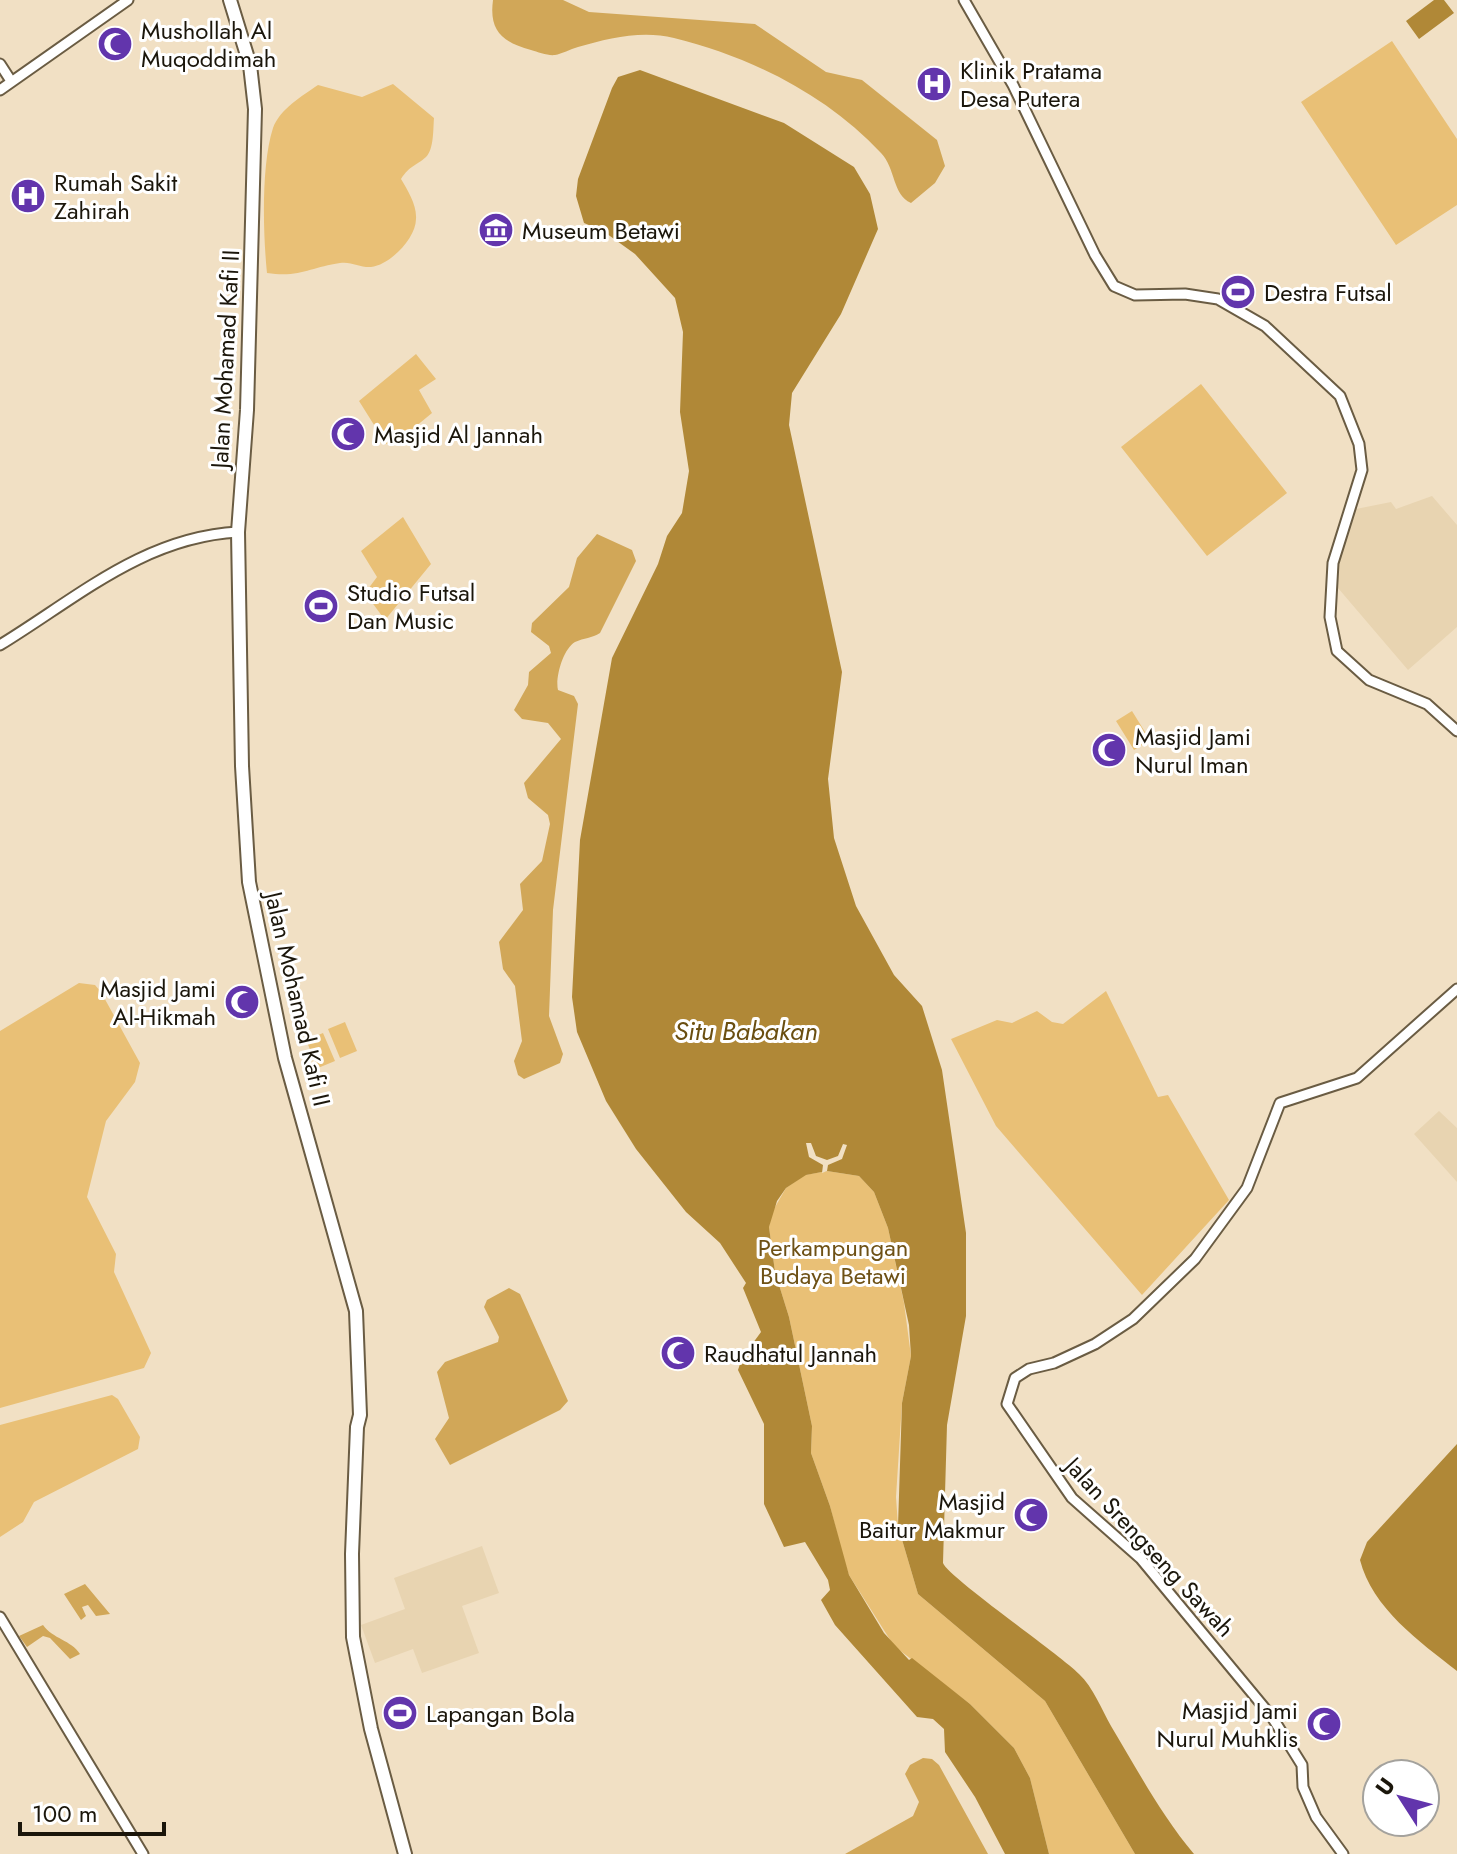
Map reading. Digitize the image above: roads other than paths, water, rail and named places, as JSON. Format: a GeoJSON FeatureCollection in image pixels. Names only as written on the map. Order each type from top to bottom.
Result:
{"type":"FeatureCollection","features":[{"type":"Feature","properties":{"kind":"main road","name":"Jalan Mohamad Kafi II"},"geometry":{"type":"LineString","coordinates":[[230,0],[250,65],[255,109],[250,333],[238,532],[238,630],[249,882],[285,1058],[356,1311],[360,1415],[352,1554],[353,1637],[371,1729],[405,1854]]}},
{"type":"Feature","properties":{"kind":"street"},"geometry":{"type":"LineString","coordinates":[[0,90],[128,0]]}},
{"type":"Feature","properties":{"kind":"street"},"geometry":{"type":"LineString","coordinates":[[964,0],[1013,85],[1114,286],[1135,295],[1185,294],[1218,299],[1265,326],[1340,396],[1359,444],[1362,470],[1333,563],[1330,617],[1337,651],[1369,680],[1436,710],[1457,731]]}},
{"type":"Feature","properties":{"kind":"street"},"geometry":{"type":"LineString","coordinates":[[0,64],[11,81]]}},
{"type":"Feature","properties":{"kind":"street"},"geometry":{"type":"LineString","coordinates":[[0,645],[123,565],[168,544],[212,533],[238,532]]}},
{"type":"Feature","properties":{"kind":"street","name":"Jalan Srengseng Sawah"},"geometry":{"type":"LineString","coordinates":[[1343,1854],[1316,1817],[1303,1787],[1302,1765],[1289,1740],[1213,1642],[1141,1559],[1072,1498],[1011,1414],[1008,1392],[1015,1378],[1029,1369],[1054,1363],[1095,1344],[1133,1319],[1195,1259],[1247,1188],[1280,1103],[1357,1078],[1457,989]]}},
{"type":"Feature","properties":{"kind":"street"},"geometry":{"type":"LineString","coordinates":[[0,1617],[143,1854]]}},
{"type":"Feature","properties":{"kind":"water"},"geometry":{"type":"Polygon","coordinates":[[[1434,0],[1444,0],[1454,13],[1419,39],[1406,21],[1434,0]]]}},
{"type":"Feature","properties":{"kind":"water","name":"Situ Babakan"},"geometry":{"type":"Polygon","coordinates":[[[640,70],[784,123],[854,167],[870,194],[878,229],[841,314],[792,393],[789,425],[842,672],[828,779],[834,838],[856,906],[894,975],[922,1006],[942,1070],[966,1233],[966,1316],[947,1425],[943,1563],[1084,1679],[1150,1792],[1194,1854],[1135,1854],[1045,1701],[918,1594],[898,1526],[902,1403],[911,1356],[909,1325],[888,1228],[874,1192],[859,1176],[827,1171],[806,1175],[786,1188],[777,1201],[769,1227],[775,1272],[789,1317],[812,1426],[811,1453],[849,1575],[884,1633],[909,1660],[912,1658],[970,1704],[1014,1748],[1030,1778],[1049,1854],[1005,1854],[975,1797],[945,1752],[944,1729],[933,1719],[917,1717],[835,1625],[821,1600],[830,1590],[828,1580],[805,1542],[784,1547],[764,1504],[764,1424],[738,1370],[742,1358],[761,1332],[743,1288],[746,1283],[720,1243],[686,1212],[636,1149],[606,1101],[577,1032],[572,997],[580,840],[612,658],[658,564],[667,536],[682,513],[689,471],[680,412],[683,332],[675,298],[635,254],[603,231],[584,223],[576,196],[578,179],[612,88],[618,77],[640,70]]]}},
{"type":"Feature","properties":{"kind":"water"},"geometry":{"type":"Polygon","coordinates":[[[1457,1444],[1457,1671],[1413,1636],[1386,1609],[1375,1594],[1360,1560],[1367,1542],[1457,1444]]]}},
{"type":"Feature","properties":{"kind":"place","name":"Mushollah Al Muqoddimah"},"geometry":{"type":"Point","coordinates":[115,44]}},
{"type":"Feature","properties":{"kind":"place","name":"Klinik Pratama Desa Putera"},"geometry":{"type":"Point","coordinates":[934,84]}},
{"type":"Feature","properties":{"kind":"place","name":"Rumah Sakit Zahirah"},"geometry":{"type":"Point","coordinates":[28,196]}},
{"type":"Feature","properties":{"kind":"place","name":"Museum Betawi"},"geometry":{"type":"Point","coordinates":[496,230]}},
{"type":"Feature","properties":{"kind":"place","name":"Destra Futsal"},"geometry":{"type":"Point","coordinates":[1238,292]}},
{"type":"Feature","properties":{"kind":"place","name":"Masjid Al Jannah"},"geometry":{"type":"Point","coordinates":[348,434]}},
{"type":"Feature","properties":{"kind":"place","name":"Studio Futsal Dan Music"},"geometry":{"type":"Point","coordinates":[321,606]}},
{"type":"Feature","properties":{"kind":"place","name":"Masjid Jami Nurul Iman"},"geometry":{"type":"Point","coordinates":[1109,750]}},
{"type":"Feature","properties":{"kind":"place","name":"Masjid Jami Al-Hikmah"},"geometry":{"type":"Point","coordinates":[242,1002]}},
{"type":"Feature","properties":{"kind":"place","name":"Raudhatul Jannah"},"geometry":{"type":"Point","coordinates":[678,1353]}},
{"type":"Feature","properties":{"kind":"place","name":"Masjid Baitur Makmur"},"geometry":{"type":"Point","coordinates":[1031,1515]}},
{"type":"Feature","properties":{"kind":"place","name":"Lapangan Bola"},"geometry":{"type":"Point","coordinates":[400,1713]}},
{"type":"Feature","properties":{"kind":"place","name":"Masjid Jami Nurul Muhklis"},"geometry":{"type":"Point","coordinates":[1324,1724]}},
{"type":"Feature","properties":{"kind":"park label","name":"Perkampungan Budaya Betawi"},"geometry":{"type":"Point","coordinates":[833,1261]}}]}
